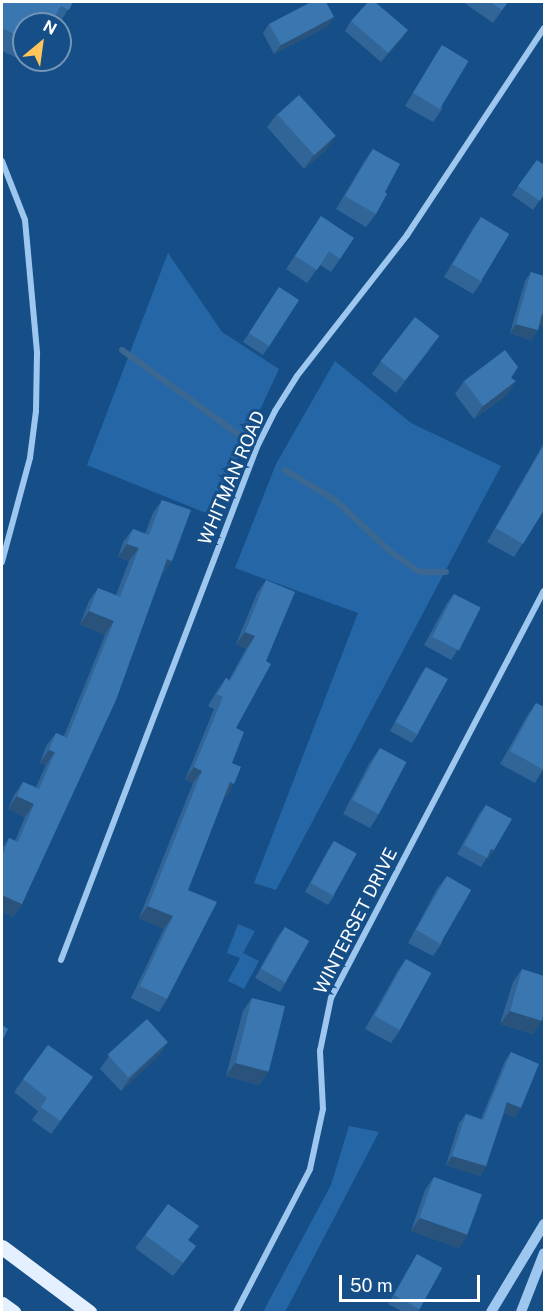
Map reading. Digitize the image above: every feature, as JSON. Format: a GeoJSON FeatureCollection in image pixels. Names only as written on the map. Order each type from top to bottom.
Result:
{"type":"FeatureCollection","features":[{"type":"Feature","properties":{"kind":"main road"},"geometry":{"type":"LineString","coordinates":[[2,1247],[89,1312]]}},
{"type":"Feature","properties":{"kind":"main road"},"geometry":{"type":"LineString","coordinates":[[2,1304],[13,1312]]}},
{"type":"Feature","properties":{"kind":"street","name":"WHITMAN ROAD"},"geometry":{"type":"LineString","coordinates":[[61,960],[257,447],[275,411],[297,376],[400,244],[544,28]]}},
{"type":"Feature","properties":{"kind":"street"},"geometry":{"type":"LineString","coordinates":[[2,161],[25,220],[37,354],[36,411],[30,458],[2,562]]}},
{"type":"Feature","properties":{"kind":"street","name":"WINTERSET DRIVE"},"geometry":{"type":"LineString","coordinates":[[236,1312],[310,1169],[323,1109],[320,1051],[331,998],[544,591]]}},
{"type":"Feature","properties":{"kind":"street"},"geometry":{"type":"LineString","coordinates":[[491,1312],[544,1224]]}},
{"type":"Feature","properties":{"kind":"street"},"geometry":{"type":"LineString","coordinates":[[520,1312],[544,1253]]}},
{"type":"Feature","properties":{"kind":"shaded area"},"geometry":{"type":"Polygon","coordinates":[[[168,253],[222,332],[279,369],[211,515],[87,465],[168,253]]]}},
{"type":"Feature","properties":{"kind":"shaded area"},"geometry":{"type":"Polygon","coordinates":[[[335,361],[411,423],[501,466],[276,890],[254,883],[358,613],[235,568],[276,464],[335,361]]]}},
{"type":"Feature","properties":{"kind":"shaded area"},"geometry":{"type":"Polygon","coordinates":[[[238,924],[255,931],[243,953],[259,961],[244,989],[228,981],[240,958],[227,953],[238,924]]]}},
{"type":"Feature","properties":{"kind":"shaded area"},"geometry":{"type":"Polygon","coordinates":[[[349,1126],[379,1132],[285,1312],[263,1312],[331,1185],[349,1126]]]}},
{"type":"Feature","properties":{"kind":"building"},"geometry":{"type":"Polygon","coordinates":[[[2,2],[73,2],[69,10],[61,6],[57,12],[12,12],[12,33],[2,28],[2,2]]]}},
{"type":"Feature","properties":{"kind":"building"},"geometry":{"type":"Polygon","coordinates":[[[311,2],[326,2],[334,17],[281,45],[269,24],[311,2]]]}},
{"type":"Feature","properties":{"kind":"building"},"geometry":{"type":"Polygon","coordinates":[[[368,2],[375,2],[408,30],[388,53],[351,21],[368,2]]]}},
{"type":"Feature","properties":{"kind":"building"},"geometry":{"type":"Polygon","coordinates":[[[490,2],[508,2],[502,10],[490,2]]]}},
{"type":"Feature","properties":{"kind":"building"},"geometry":{"type":"Polygon","coordinates":[[[442,45],[469,61],[440,109],[413,93],[442,45]]]}},
{"type":"Feature","properties":{"kind":"building"},"geometry":{"type":"Polygon","coordinates":[[[299,95],[336,136],[314,155],[277,114],[299,95]]]}},
{"type":"Feature","properties":{"kind":"building"},"geometry":{"type":"Polygon","coordinates":[[[373,149],[400,164],[376,214],[345,196],[373,149]]]}},
{"type":"Feature","properties":{"kind":"building"},"geometry":{"type":"Polygon","coordinates":[[[537,160],[544,165],[544,194],[540,201],[518,186],[537,160]]]}},
{"type":"Feature","properties":{"kind":"building"},"geometry":{"type":"Polygon","coordinates":[[[321,216],[354,238],[340,259],[329,251],[317,270],[295,256],[321,216]]]}},
{"type":"Feature","properties":{"kind":"building"},"geometry":{"type":"Polygon","coordinates":[[[481,217],[509,234],[481,281],[453,264],[481,217]]]}},
{"type":"Feature","properties":{"kind":"building"},"geometry":{"type":"Polygon","coordinates":[[[531,272],[544,276],[544,315],[542,314],[538,330],[516,324],[531,272]]]}},
{"type":"Feature","properties":{"kind":"building"},"geometry":{"type":"Polygon","coordinates":[[[279,287],[299,300],[269,346],[249,333],[279,287]]]}},
{"type":"Feature","properties":{"kind":"building"},"geometry":{"type":"Polygon","coordinates":[[[415,317],[439,336],[405,380],[381,361],[415,317]]]}},
{"type":"Feature","properties":{"kind":"building"},"geometry":{"type":"Polygon","coordinates":[[[505,350],[518,367],[511,378],[516,381],[483,406],[464,381],[505,350]]]}},
{"type":"Feature","properties":{"kind":"building"},"geometry":{"type":"Polygon","coordinates":[[[544,445],[544,510],[523,544],[496,528],[544,445]]]}},
{"type":"Feature","properties":{"kind":"building"},"geometry":{"type":"Polygon","coordinates":[[[162,500],[191,510],[172,561],[167,559],[116,700],[22,904],[2,895],[2,856],[9,838],[18,842],[34,804],[17,796],[23,782],[39,789],[55,752],[49,750],[56,733],[67,738],[114,621],[89,611],[98,588],[120,597],[139,548],[127,544],[133,529],[149,535],[162,500]]]}},
{"type":"Feature","properties":{"kind":"building"},"geometry":{"type":"Polygon","coordinates":[[[266,580],[295,592],[266,661],[271,664],[236,728],[244,732],[232,763],[241,767],[234,784],[230,782],[188,890],[217,902],[167,999],[140,986],[173,916],[148,906],[202,771],[194,767],[223,697],[217,694],[226,678],[230,681],[255,636],[245,632],[266,580]]]}},
{"type":"Feature","properties":{"kind":"building"},"geometry":{"type":"Polygon","coordinates":[[[454,594],[481,608],[459,650],[432,637],[454,594]]]}},
{"type":"Feature","properties":{"kind":"building"},"geometry":{"type":"Polygon","coordinates":[[[426,667],[448,679],[417,734],[395,722],[426,667]]]}},
{"type":"Feature","properties":{"kind":"building"},"geometry":{"type":"Polygon","coordinates":[[[536,703],[544,707],[544,770],[510,751],[536,703]]]}},
{"type":"Feature","properties":{"kind":"building"},"geometry":{"type":"Polygon","coordinates":[[[380,748],[406,762],[379,814],[352,800],[380,748]]]}},
{"type":"Feature","properties":{"kind":"building"},"geometry":{"type":"Polygon","coordinates":[[[486,805],[512,819],[487,858],[464,845],[486,805]]]}},
{"type":"Feature","properties":{"kind":"building"},"geometry":{"type":"Polygon","coordinates":[[[334,841],[357,854],[333,896],[311,883],[334,841]]]}},
{"type":"Feature","properties":{"kind":"building"},"geometry":{"type":"Polygon","coordinates":[[[447,876],[471,890],[440,944],[416,930],[447,876]]]}},
{"type":"Feature","properties":{"kind":"building"},"geometry":{"type":"Polygon","coordinates":[[[285,927],[309,941],[285,983],[261,969],[285,927]]]}},
{"type":"Feature","properties":{"kind":"building"},"geometry":{"type":"Polygon","coordinates":[[[406,959],[431,973],[400,1030],[374,1016],[406,959]]]}},
{"type":"Feature","properties":{"kind":"building"},"geometry":{"type":"Polygon","coordinates":[[[522,969],[544,976],[542,1021],[510,1011],[522,969]]]}},
{"type":"Feature","properties":{"kind":"building"},"geometry":{"type":"Polygon","coordinates":[[[252,998],[285,1006],[269,1071],[236,1063],[252,998]]]}},
{"type":"Feature","properties":{"kind":"building"},"geometry":{"type":"Polygon","coordinates":[[[147,1019],[168,1042],[128,1078],[108,1054],[147,1019]]]}},
{"type":"Feature","properties":{"kind":"building"},"geometry":{"type":"Polygon","coordinates":[[[2,1025],[8,1029],[2,1041],[2,1025]]]}},
{"type":"Feature","properties":{"kind":"building"},"geometry":{"type":"Polygon","coordinates":[[[48,1045],[93,1077],[60,1121],[41,1107],[47,1098],[23,1079],[48,1045]]]}},
{"type":"Feature","properties":{"kind":"building"},"geometry":{"type":"Polygon","coordinates":[[[511,1052],[539,1064],[521,1108],[507,1102],[486,1166],[452,1156],[466,1114],[483,1120],[511,1052]]]}},
{"type":"Feature","properties":{"kind":"building"},"geometry":{"type":"Polygon","coordinates":[[[434,1177],[482,1194],[467,1235],[419,1217],[434,1177]]]}},
{"type":"Feature","properties":{"kind":"building"},"geometry":{"type":"Polygon","coordinates":[[[168,1204],[199,1226],[188,1240],[196,1246],[183,1263],[145,1235],[168,1204]]]}},
{"type":"Feature","properties":{"kind":"building"},"geometry":{"type":"Polygon","coordinates":[[[417,1254],[442,1268],[420,1309],[394,1295],[417,1254]]]}},
{"type":"Feature","properties":{"kind":"waterway"},"geometry":{"type":"LineString","coordinates":[[122,350],[241,436]]}},
{"type":"Feature","properties":{"kind":"waterway"},"geometry":{"type":"LineString","coordinates":[[285,470],[335,500],[391,552],[420,572],[446,572]]}}]}
